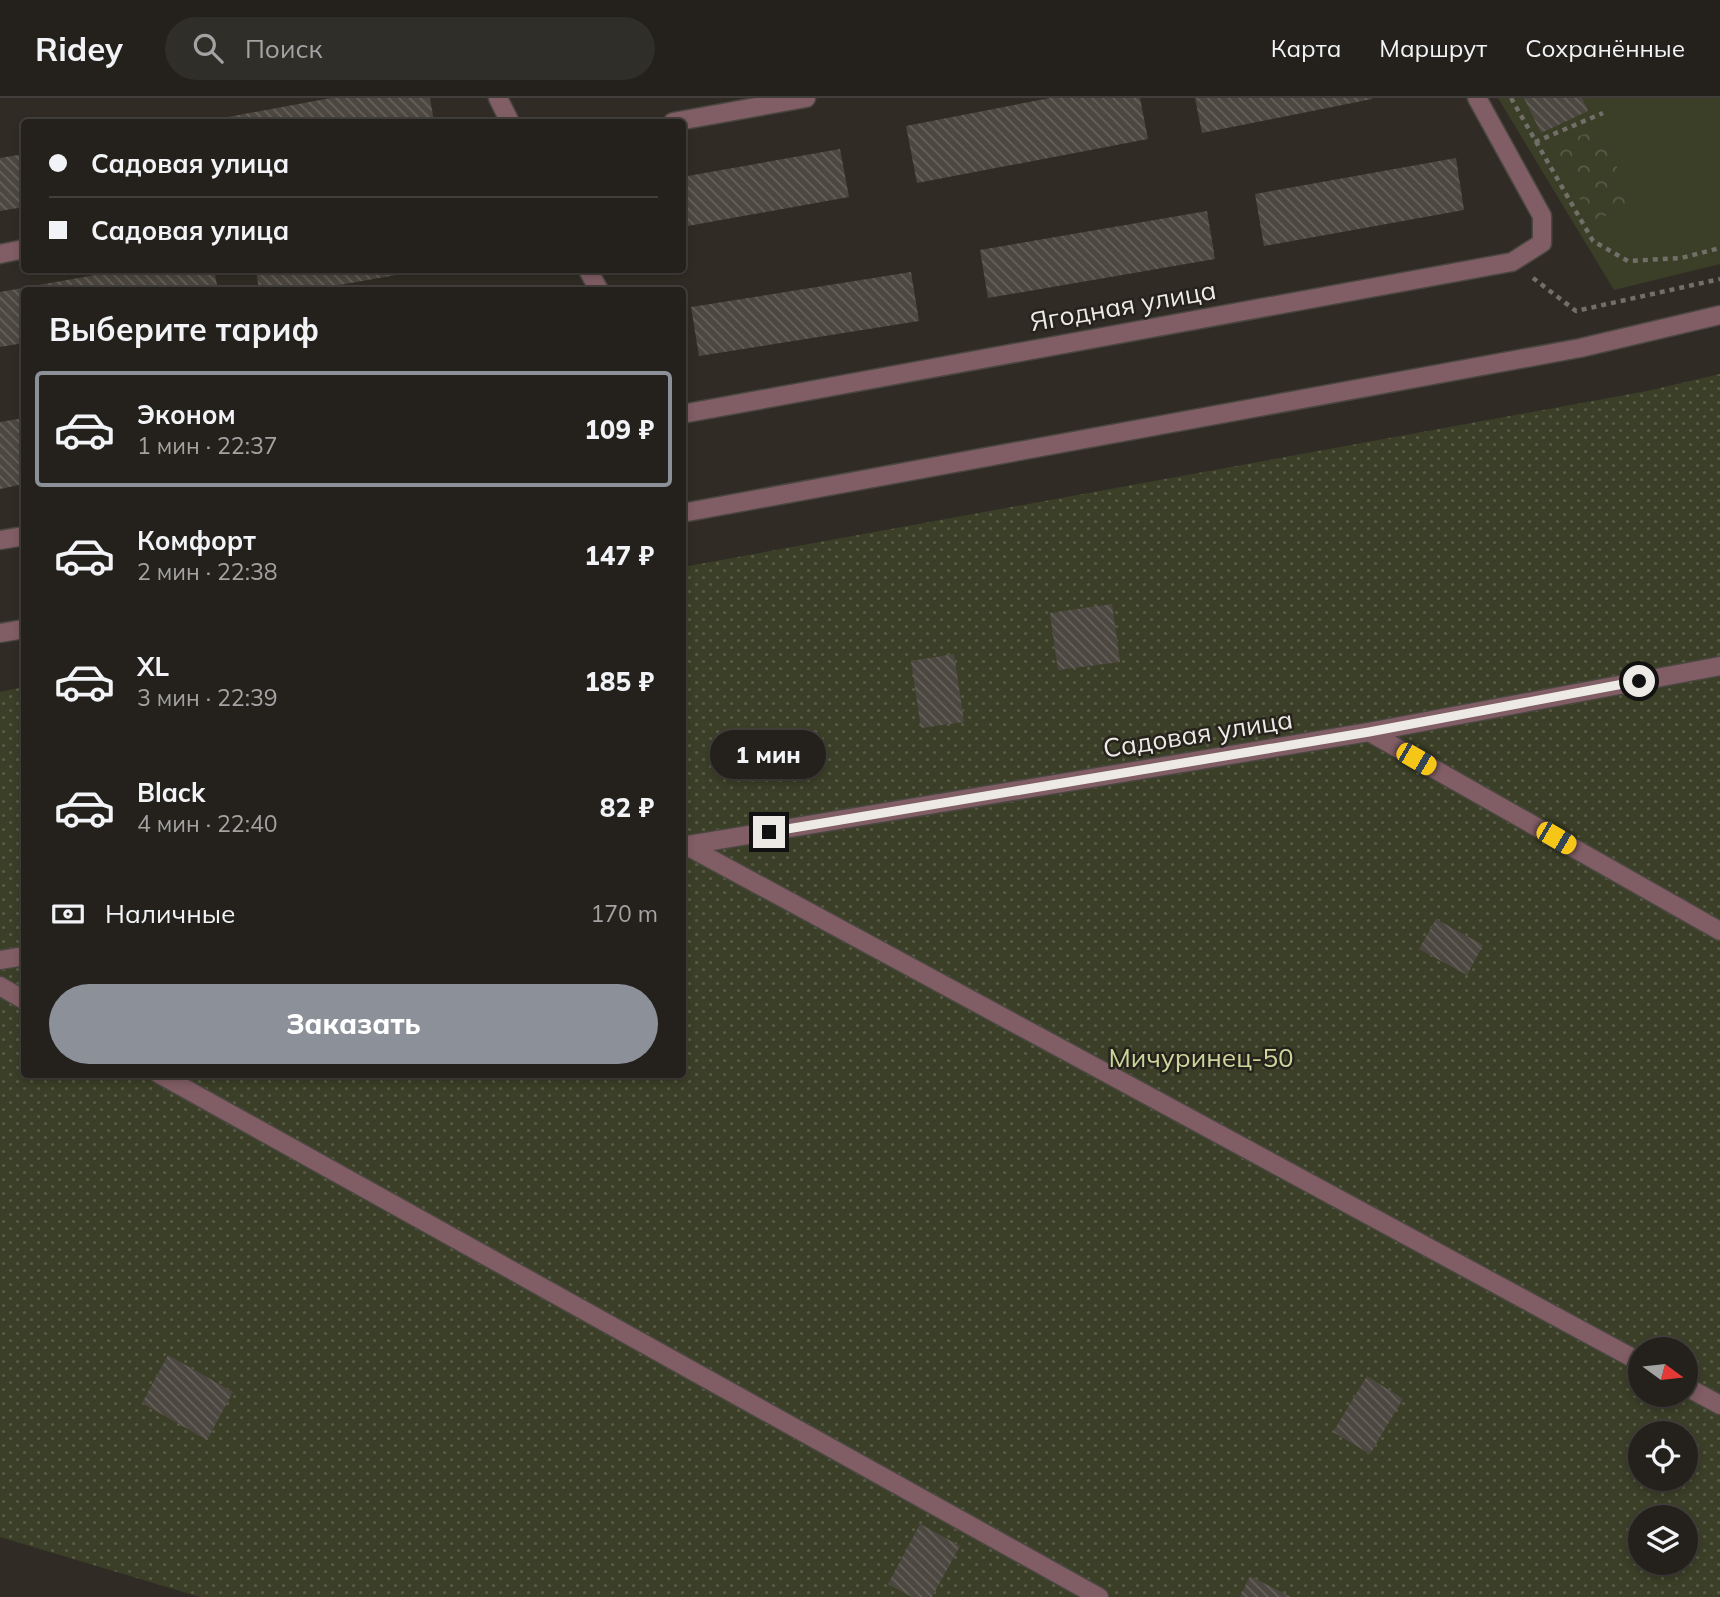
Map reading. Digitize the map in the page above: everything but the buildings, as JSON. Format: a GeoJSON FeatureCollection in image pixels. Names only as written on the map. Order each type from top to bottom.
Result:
{"type":"FeatureCollection","features":[{"type":"Feature","properties":{"kind":"street"},"geometry":{"type":"LineString","coordinates":[[498,98],[508,119]]}},
{"type":"Feature","properties":{"kind":"street"},"geometry":{"type":"LineString","coordinates":[[686,120],[806,98]]}},
{"type":"Feature","properties":{"kind":"street","name":"Ягодная улица"},"geometry":{"type":"LineString","coordinates":[[686,413],[1512,262],[1542,243],[1542,216],[1477,98]]}},
{"type":"Feature","properties":{"kind":"street"},"geometry":{"type":"LineString","coordinates":[[0,254],[21,250]]}},
{"type":"Feature","properties":{"kind":"street"},"geometry":{"type":"LineString","coordinates":[[686,512],[1566,351],[1720,315]]}},
{"type":"Feature","properties":{"kind":"street"},"geometry":{"type":"LineString","coordinates":[[0,540],[21,536]]}},
{"type":"Feature","properties":{"kind":"street"},"geometry":{"type":"LineString","coordinates":[[0,633],[21,630]]}},
{"type":"Feature","properties":{"kind":"street","name":"Садовая улица"},"geometry":{"type":"LineString","coordinates":[[686,846],[1369,732],[1720,666]]}},
{"type":"Feature","properties":{"kind":"street"},"geometry":{"type":"LineString","coordinates":[[1369,732],[1720,931]]}},
{"type":"Feature","properties":{"kind":"street"},"geometry":{"type":"LineString","coordinates":[[686,847],[1628,1356]]}},
{"type":"Feature","properties":{"kind":"street"},"geometry":{"type":"LineString","coordinates":[[0,960],[21,956]]}},
{"type":"Feature","properties":{"kind":"street"},"geometry":{"type":"LineString","coordinates":[[0,986],[21,998]]}},
{"type":"Feature","properties":{"kind":"street"},"geometry":{"type":"LineString","coordinates":[[166,1078],[1099,1597]]}},
{"type":"Feature","properties":{"kind":"street"},"geometry":{"type":"LineString","coordinates":[[1698,1394],[1720,1405]]}},
{"type":"Feature","properties":{"kind":"path"},"geometry":{"type":"LineString","coordinates":[[1511,98],[1594,241],[1628,261],[1681,258],[1720,248]]}},
{"type":"Feature","properties":{"kind":"path"},"geometry":{"type":"LineString","coordinates":[[1536,141],[1603,113]]}},
{"type":"Feature","properties":{"kind":"path"},"geometry":{"type":"LineString","coordinates":[[1512,262],[1576,311],[1720,279]]}},
{"type":"Feature","properties":{"kind":"green space"},"geometry":{"type":"Polygon","coordinates":[[[1498,98],[1720,98],[1720,264],[1614,290],[1498,98]]]}},
{"type":"Feature","properties":{"kind":"green space"},"geometry":{"type":"Polygon","coordinates":[[[1596,130],[1636,201],[1592,222],[1552,146],[1596,130]]]}},
{"type":"Feature","properties":{"kind":"green space","name":"Мичуринец-50"},"geometry":{"type":"Polygon","coordinates":[[[1720,374],[1720,1597],[200,1597],[0,1537],[0,692],[21,688],[21,1078],[686,1078],[686,566],[1647,391],[1720,374]]]}},
{"type":"Feature","properties":{"kind":"route"},"geometry":{"type":"LineString","coordinates":[[769,832],[1369,732],[1639,681]]}}]}
